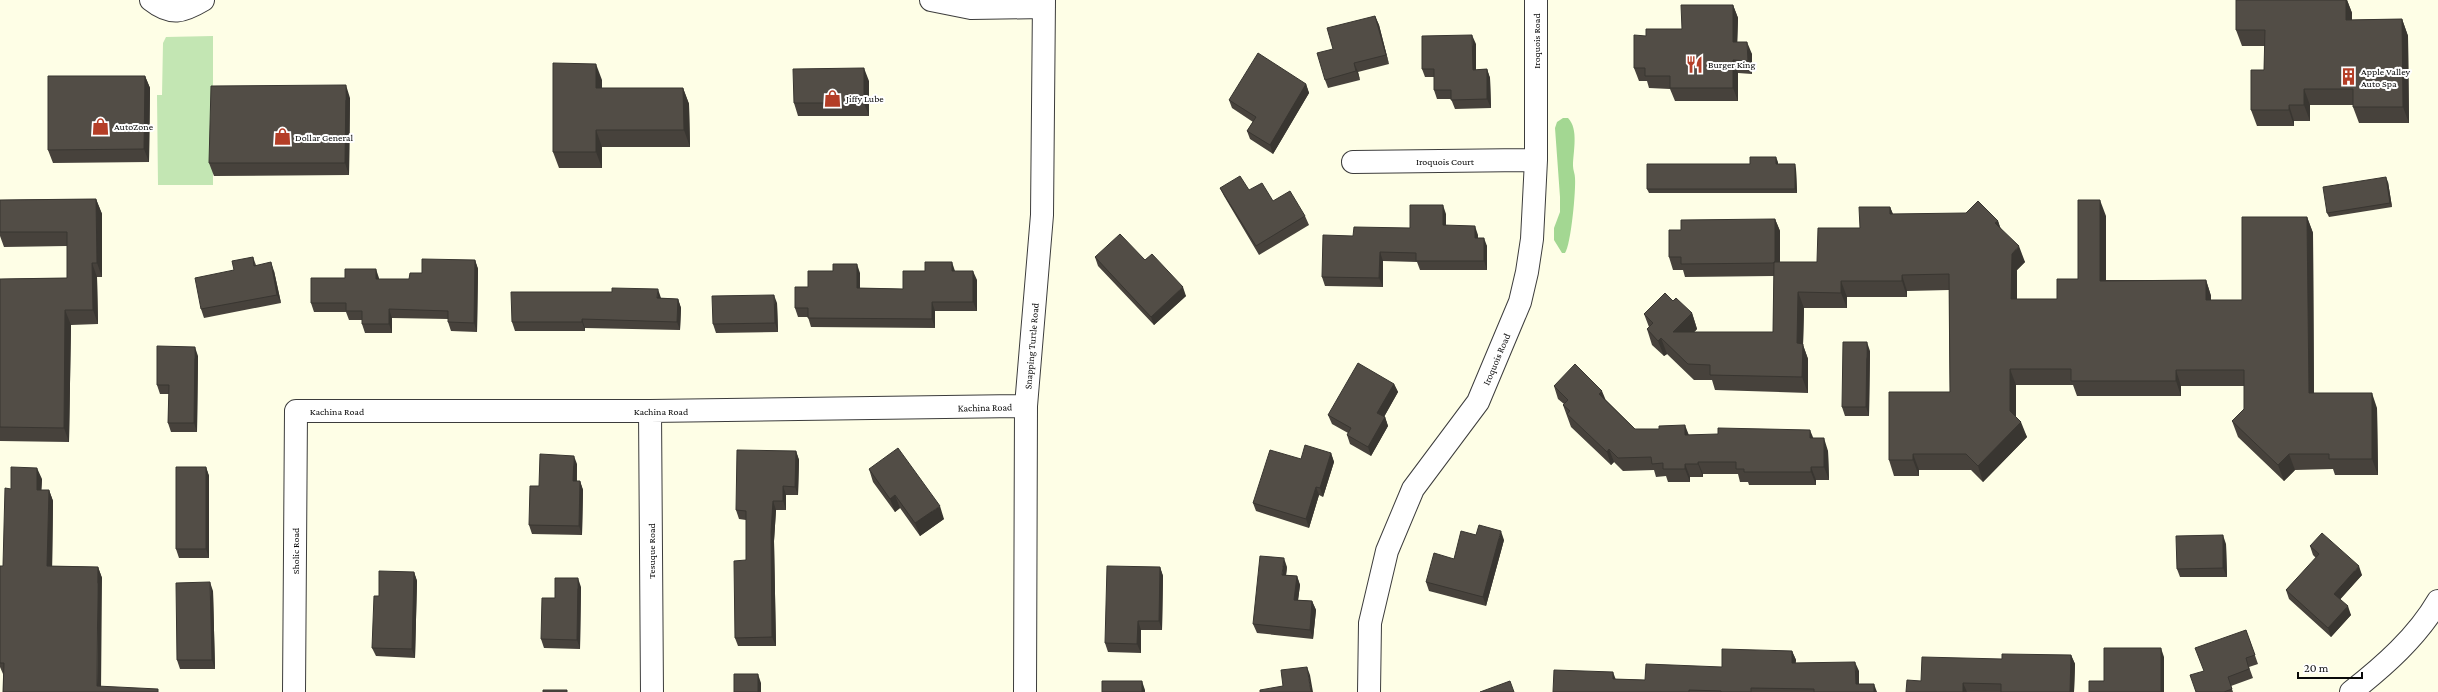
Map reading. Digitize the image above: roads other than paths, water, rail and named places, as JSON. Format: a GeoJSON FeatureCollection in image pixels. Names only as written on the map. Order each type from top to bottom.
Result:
{"type":"FeatureCollection","features":[{"type":"Feature","properties":{"kind":"street"},"geometry":{"type":"LineString","coordinates":[[151,0],[162,9],[170,11],[190,7],[203,0]]}},
{"type":"Feature","properties":{"kind":"street"},"geometry":{"type":"LineString","coordinates":[[931,0],[971,8],[1044,3]]}},
{"type":"Feature","properties":{"kind":"street","name":"Iroquois Road"},"geometry":{"type":"LineString","coordinates":[[1369,692],[1370,623],[1387,551],[1413,489],[1478,402],[1520,302],[1532,239],[1536,160],[1536,0]]}},
{"type":"Feature","properties":{"kind":"street","name":"Snapping Turtle Road"},"geometry":{"type":"LineString","coordinates":[[1026,692],[1026,406],[1042,215],[1044,3]]}},
{"type":"Feature","properties":{"kind":"street","name":"Iroquois Court"},"geometry":{"type":"LineString","coordinates":[[1353,162],[1536,160]]}},
{"type":"Feature","properties":{"kind":"street","name":"Kachina Road"},"geometry":{"type":"LineString","coordinates":[[296,411],[650,411],[1026,406]]}},
{"type":"Feature","properties":{"kind":"street","name":"Sholic Road"},"geometry":{"type":"LineString","coordinates":[[294,692],[296,411]]}},
{"type":"Feature","properties":{"kind":"street","name":"Tesuque Road"},"geometry":{"type":"LineString","coordinates":[[650,411],[652,692]]}},
{"type":"Feature","properties":{"kind":"street"},"geometry":{"type":"LineString","coordinates":[[2352,692],[2396,654],[2430,615],[2438,601]]}},
{"type":"Feature","properties":{"kind":"place","name":"Burger King"},"geometry":{"type":"Point","coordinates":[1695,64]}},
{"type":"Feature","properties":{"kind":"place","name":"Apple Valley Auto Spa"},"geometry":{"type":"Point","coordinates":[2348,77]}},
{"type":"Feature","properties":{"kind":"place","name":"Jiffy Lube"},"geometry":{"type":"Point","coordinates":[833,98]}},
{"type":"Feature","properties":{"kind":"place","name":"AutoZone"},"geometry":{"type":"Point","coordinates":[101,126]}},
{"type":"Feature","properties":{"kind":"place","name":"Dollar General"},"geometry":{"type":"Point","coordinates":[282,137]}}]}
